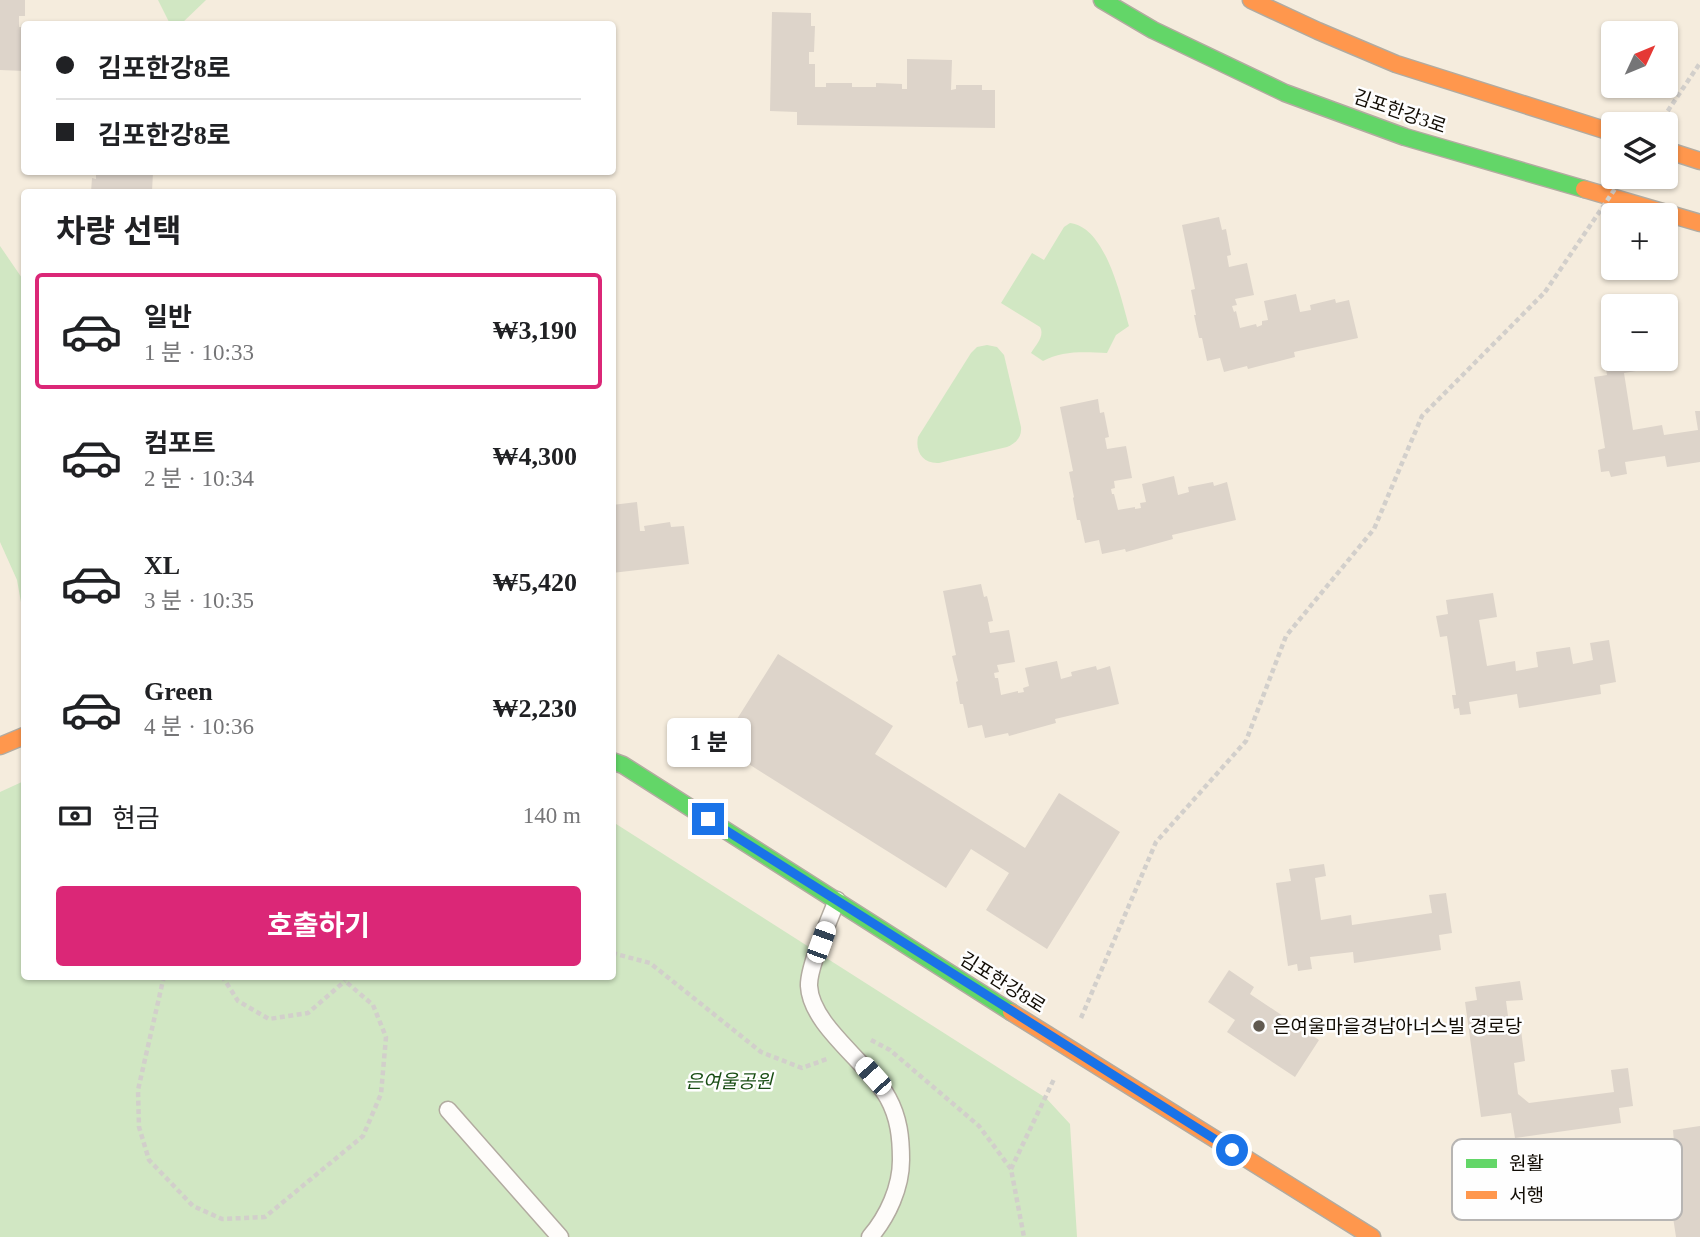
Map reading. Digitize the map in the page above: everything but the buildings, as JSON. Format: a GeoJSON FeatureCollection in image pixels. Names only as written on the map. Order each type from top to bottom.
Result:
{"type":"FeatureCollection","features":[{"type":"Feature","properties":{"kind":"street","name":"김포한강3로"},"geometry":{"type":"LineString","coordinates":[[1102,0],[1153,30],[1285,93],[1405,137],[1700,223]]}},
{"type":"Feature","properties":{"kind":"street"},"geometry":{"type":"LineString","coordinates":[[1251,0],[1396,64],[1601,129]]}},
{"type":"Feature","properties":{"kind":"street"},"geometry":{"type":"LineString","coordinates":[[1678,154],[1700,161]]}},
{"type":"Feature","properties":{"kind":"street"},"geometry":{"type":"LineString","coordinates":[[0,746],[21,737]]}},
{"type":"Feature","properties":{"kind":"street","name":"김포한강8로"},"geometry":{"type":"LineString","coordinates":[[616,762],[1372,1237]]}},
{"type":"Feature","properties":{"kind":"lane"},"geometry":{"type":"LineString","coordinates":[[837,900],[813,968],[809,985],[812,1002],[821,1019],[873,1076],[887,1096],[896,1116],[901,1140],[901,1166],[897,1188],[889,1210],[870,1237]]}},
{"type":"Feature","properties":{"kind":"lane"},"geometry":{"type":"LineString","coordinates":[[448,1110],[560,1237]]}},
{"type":"Feature","properties":{"kind":"path"},"geometry":{"type":"LineString","coordinates":[[1667,112],[1699,65]]}},
{"type":"Feature","properties":{"kind":"path"},"geometry":{"type":"LineString","coordinates":[[1068,1048],[1156,842],[1246,741],[1286,636],[1374,529],[1422,416],[1545,292],[1615,189]]}},
{"type":"Feature","properties":{"kind":"path"},"geometry":{"type":"LineString","coordinates":[[163,980],[138,1090],[139,1127],[149,1160],[193,1206],[222,1219],[265,1217],[363,1136],[382,1094],[386,1037],[373,1005],[346,980]]}},
{"type":"Feature","properties":{"kind":"path"},"geometry":{"type":"LineString","coordinates":[[225,980],[238,1001],[269,1019],[308,1013],[344,980]]}},
{"type":"Feature","properties":{"kind":"path"},"geometry":{"type":"LineString","coordinates":[[1011,1169],[1046,1098]]}},
{"type":"Feature","properties":{"kind":"green space"},"geometry":{"type":"Polygon","coordinates":[[[158,0],[206,0],[184,21],[168,21],[158,0]]]}},
{"type":"Feature","properties":{"kind":"green space"},"geometry":{"type":"Polygon","coordinates":[[[1070,223],[1083,227],[1102,250],[1110,265],[1129,326],[1116,335],[1107,353],[1066,353],[1043,361],[1031,353],[1041,337],[1040,327],[1001,303],[1032,253],[1044,260],[1064,227],[1070,223]]]}},
{"type":"Feature","properties":{"kind":"green space"},"geometry":{"type":"Polygon","coordinates":[[[0,246],[21,277],[21,602],[17,580],[0,542],[0,246]]]}},
{"type":"Feature","properties":{"kind":"green space"},"geometry":{"type":"Polygon","coordinates":[[[977,347],[997,347],[1004,355],[1021,427],[1019,437],[1007,447],[939,463],[925,459],[919,452],[918,437],[971,353],[977,347]]]}},
{"type":"Feature","properties":{"kind":"green space","name":"은여울공원"},"geometry":{"type":"Polygon","coordinates":[[[21,782],[21,980],[616,980],[616,824],[1046,1098],[1070,1124],[1077,1237],[0,1237],[0,792],[21,782]]]}},
{"type":"Feature","properties":{"kind":"traffic: fast"},"geometry":{"type":"LineString","coordinates":[[1102,0],[1153,30],[1285,93],[1405,137],[1584,189]]}},
{"type":"Feature","properties":{"kind":"traffic: fast"},"geometry":{"type":"LineString","coordinates":[[616,762],[1011,1012]]}},
{"type":"Feature","properties":{"kind":"traffic: slow"},"geometry":{"type":"LineString","coordinates":[[1251,0],[1396,64],[1601,129]]}},
{"type":"Feature","properties":{"kind":"traffic: slow"},"geometry":{"type":"LineString","coordinates":[[1678,154],[1700,161]]}},
{"type":"Feature","properties":{"kind":"traffic: slow"},"geometry":{"type":"LineString","coordinates":[[1584,189],[1700,223]]}},
{"type":"Feature","properties":{"kind":"traffic: slow"},"geometry":{"type":"LineString","coordinates":[[0,746],[21,737]]}},
{"type":"Feature","properties":{"kind":"traffic: slow"},"geometry":{"type":"LineString","coordinates":[[1011,1012],[1372,1237]]}},
{"type":"Feature","properties":{"kind":"place","name":"은여울마을경남아너스빌 경로당"},"geometry":{"type":"Point","coordinates":[1259,1026]}},
{"type":"Feature","properties":{"kind":"route"},"geometry":{"type":"LineString","coordinates":[[708,819],[1232,1150]]}}]}
